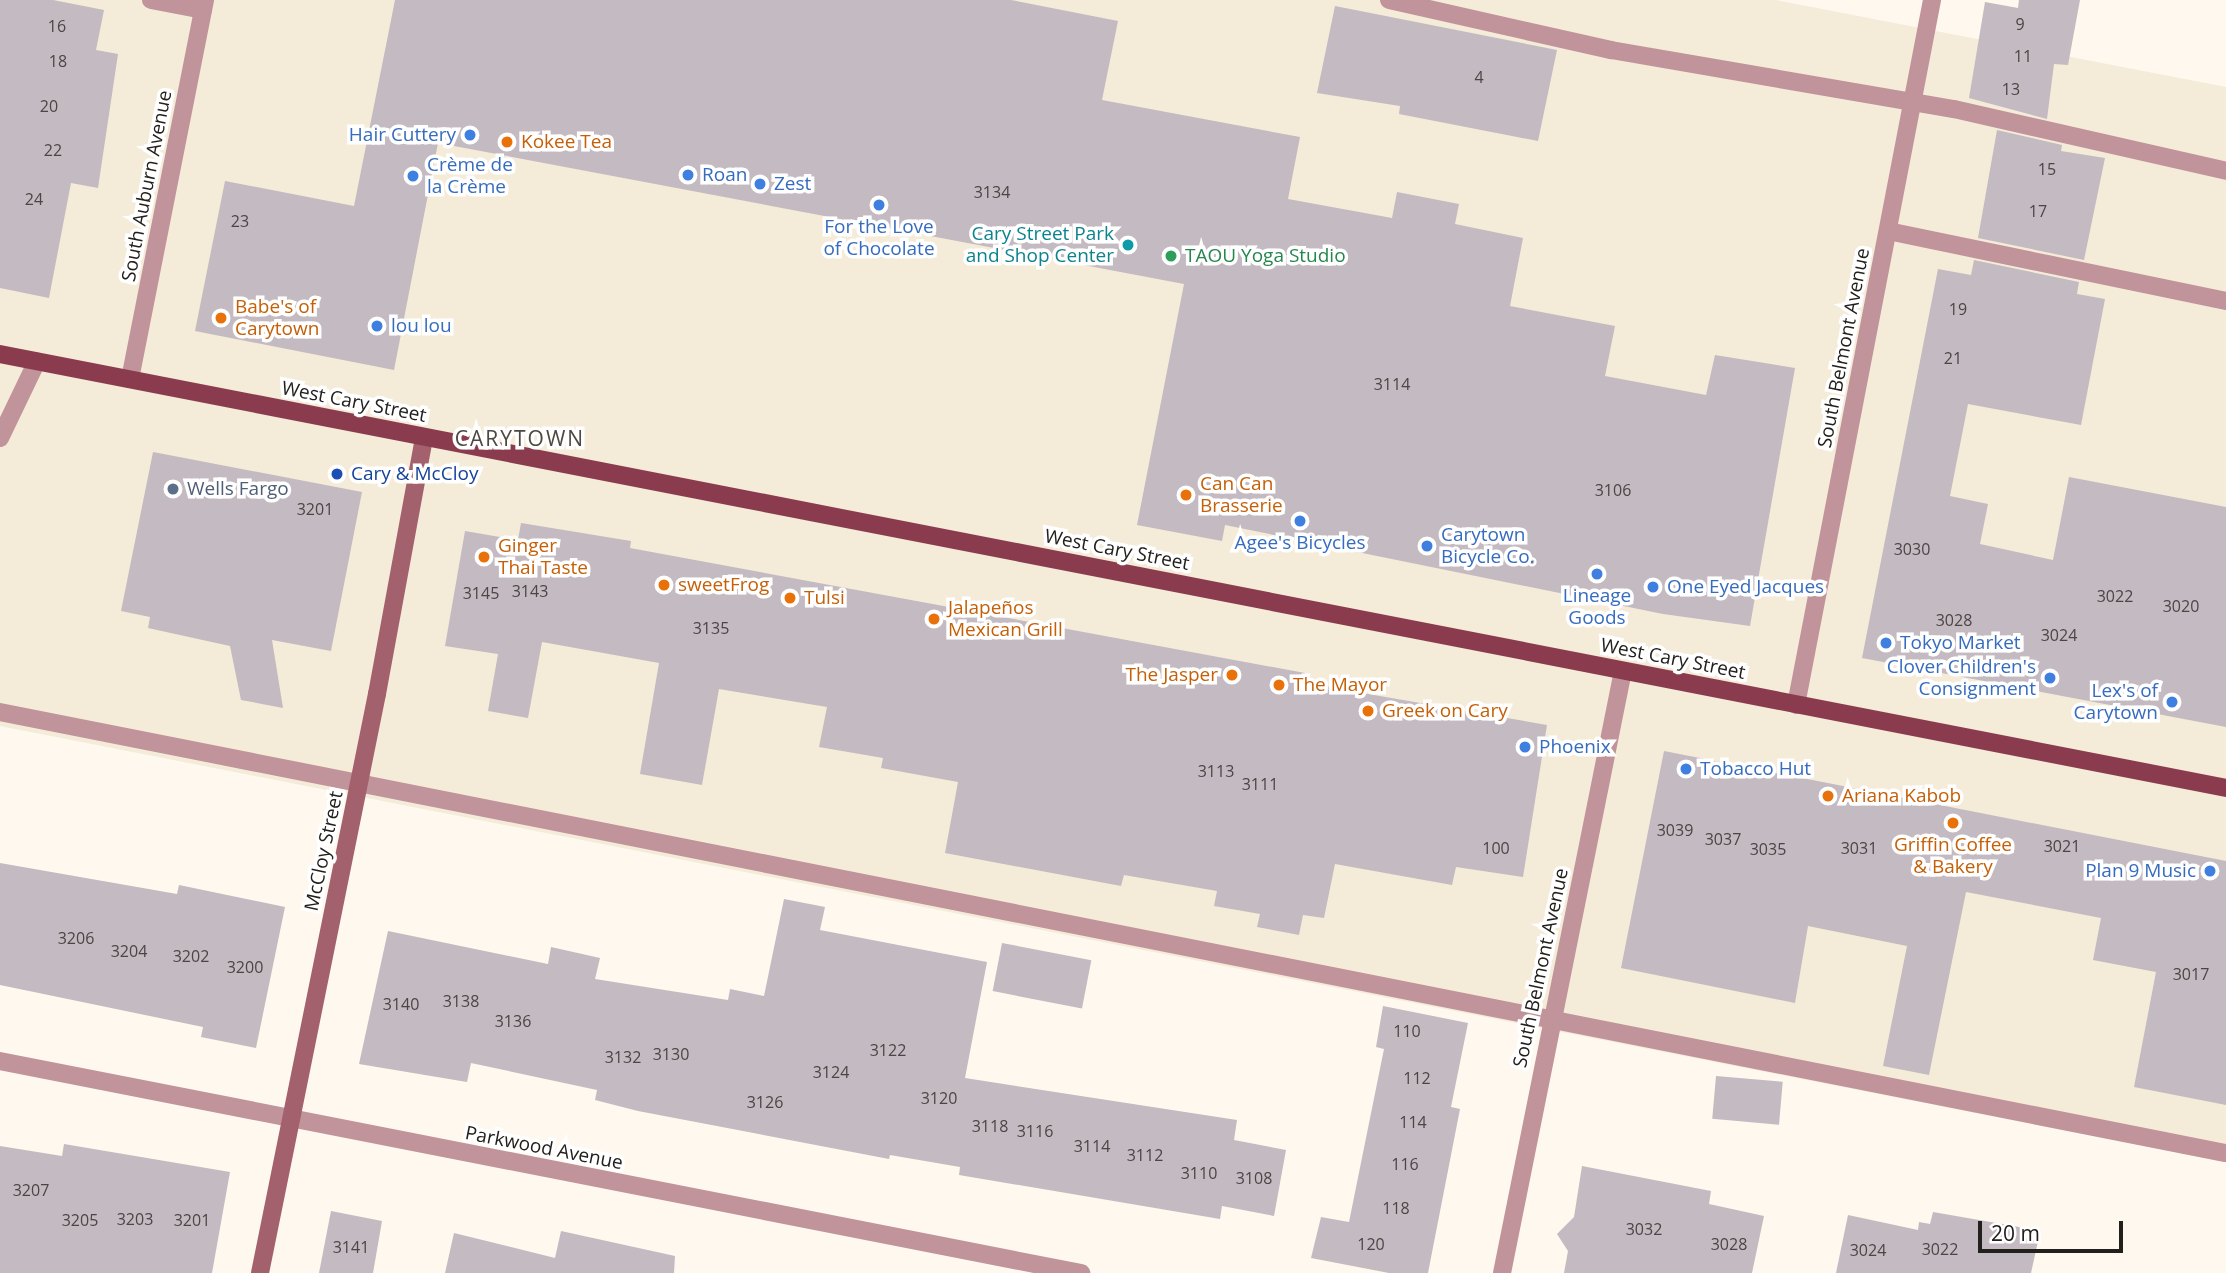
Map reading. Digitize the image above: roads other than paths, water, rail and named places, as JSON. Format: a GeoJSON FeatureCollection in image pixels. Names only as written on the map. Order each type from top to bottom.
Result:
{"type":"FeatureCollection","features":[{"type":"Feature","properties":{"kind":"main road","name":"West Cary Street"},"geometry":{"type":"LineString","coordinates":[[0,354],[2226,788]]}},
{"type":"Feature","properties":{"kind":"street"},"geometry":{"type":"LineString","coordinates":[[151,0],[204,5]]}},
{"type":"Feature","properties":{"kind":"street"},"geometry":{"type":"LineString","coordinates":[[1389,0],[1611,50],[1913,101],[2226,171]]}},
{"type":"Feature","properties":{"kind":"street","name":"South Belmont Avenue"},"geometry":{"type":"LineString","coordinates":[[1796,705],[1932,0]]}},
{"type":"Feature","properties":{"kind":"street","name":"South Auburn Avenue"},"geometry":{"type":"LineString","coordinates":[[130,379],[204,5]]}},
{"type":"Feature","properties":{"kind":"street"},"geometry":{"type":"LineString","coordinates":[[1888,231],[2226,301]]}},
{"type":"Feature","properties":{"kind":"street"},"geometry":{"type":"LineString","coordinates":[[0,438],[37,361]]}},
{"type":"Feature","properties":{"kind":"street","name":"McCloy Street"},"geometry":{"type":"LineString","coordinates":[[260,1273],[359,785],[424,437]]}},
{"type":"Feature","properties":{"kind":"street","name":"South Belmont Avenue"},"geometry":{"type":"LineString","coordinates":[[1502,1273],[1623,671]]}},
{"type":"Feature","properties":{"kind":"street"},"geometry":{"type":"LineString","coordinates":[[0,712],[359,785],[1552,1017],[2226,1153]]}},
{"type":"Feature","properties":{"kind":"street","name":"Parkwood Avenue"},"geometry":{"type":"LineString","coordinates":[[0,1061],[1081,1273]]}},
{"type":"Feature","properties":{"kind":"place","name":"Hair Cuttery"},"geometry":{"type":"Point","coordinates":[470,135]}},
{"type":"Feature","properties":{"kind":"place","name":"Kokee Tea"},"geometry":{"type":"Point","coordinates":[507,142]}},
{"type":"Feature","properties":{"kind":"place","name":"Roan"},"geometry":{"type":"Point","coordinates":[688,175]}},
{"type":"Feature","properties":{"kind":"place","name":"Crème de la Crème"},"geometry":{"type":"Point","coordinates":[413,176]}},
{"type":"Feature","properties":{"kind":"place","name":"Zest"},"geometry":{"type":"Point","coordinates":[760,184]}},
{"type":"Feature","properties":{"kind":"place","name":"For the Love of Chocolate"},"geometry":{"type":"Point","coordinates":[879,205]}},
{"type":"Feature","properties":{"kind":"place","name":"Cary Street Park and Shop Center"},"geometry":{"type":"Point","coordinates":[1128,245]}},
{"type":"Feature","properties":{"kind":"place","name":"TAOU Yoga Studio"},"geometry":{"type":"Point","coordinates":[1171,256]}},
{"type":"Feature","properties":{"kind":"place","name":"Babe's of Carytown"},"geometry":{"type":"Point","coordinates":[221,318]}},
{"type":"Feature","properties":{"kind":"place","name":"lou lou"},"geometry":{"type":"Point","coordinates":[377,326]}},
{"type":"Feature","properties":{"kind":"place","name":"Cary & McCloy"},"geometry":{"type":"Point","coordinates":[337,474]}},
{"type":"Feature","properties":{"kind":"place","name":"Wells Fargo"},"geometry":{"type":"Point","coordinates":[173,489]}},
{"type":"Feature","properties":{"kind":"place","name":"Can Can Brasserie"},"geometry":{"type":"Point","coordinates":[1186,495]}},
{"type":"Feature","properties":{"kind":"place","name":"Agee's Bicycles"},"geometry":{"type":"Point","coordinates":[1300,521]}},
{"type":"Feature","properties":{"kind":"place","name":"Carytown Bicycle Co."},"geometry":{"type":"Point","coordinates":[1427,546]}},
{"type":"Feature","properties":{"kind":"place","name":"Ginger Thai Taste"},"geometry":{"type":"Point","coordinates":[484,557]}},
{"type":"Feature","properties":{"kind":"place","name":"Lineage Goods"},"geometry":{"type":"Point","coordinates":[1597,574]}},
{"type":"Feature","properties":{"kind":"place","name":"sweetFrog"},"geometry":{"type":"Point","coordinates":[664,585]}},
{"type":"Feature","properties":{"kind":"place","name":"One Eyed Jacques"},"geometry":{"type":"Point","coordinates":[1653,587]}},
{"type":"Feature","properties":{"kind":"place","name":"Tulsi"},"geometry":{"type":"Point","coordinates":[790,598]}},
{"type":"Feature","properties":{"kind":"place","name":"Jalapeños Mexican Grill"},"geometry":{"type":"Point","coordinates":[934,619]}},
{"type":"Feature","properties":{"kind":"place","name":"Tokyo Market"},"geometry":{"type":"Point","coordinates":[1886,643]}},
{"type":"Feature","properties":{"kind":"place","name":"The Jasper"},"geometry":{"type":"Point","coordinates":[1232,675]}},
{"type":"Feature","properties":{"kind":"place","name":"Clover Children's Consignment"},"geometry":{"type":"Point","coordinates":[2050,678]}},
{"type":"Feature","properties":{"kind":"place","name":"The Mayor"},"geometry":{"type":"Point","coordinates":[1279,685]}},
{"type":"Feature","properties":{"kind":"place","name":"Lex's of Carytown"},"geometry":{"type":"Point","coordinates":[2172,702]}},
{"type":"Feature","properties":{"kind":"place","name":"Greek on Cary"},"geometry":{"type":"Point","coordinates":[1368,711]}},
{"type":"Feature","properties":{"kind":"place","name":"Phoenix"},"geometry":{"type":"Point","coordinates":[1525,747]}},
{"type":"Feature","properties":{"kind":"place","name":"Tobacco Hut"},"geometry":{"type":"Point","coordinates":[1686,769]}},
{"type":"Feature","properties":{"kind":"place","name":"Ariana Kabob"},"geometry":{"type":"Point","coordinates":[1828,796]}},
{"type":"Feature","properties":{"kind":"place","name":"Griffin Coffee & Bakery"},"geometry":{"type":"Point","coordinates":[1953,823]}},
{"type":"Feature","properties":{"kind":"place","name":"Plan 9 Music"},"geometry":{"type":"Point","coordinates":[2210,871]}},
{"type":"Feature","properties":{"kind":"district","name":"CARYTOWN"},"geometry":{"type":"Point","coordinates":[520,438]}}]}
